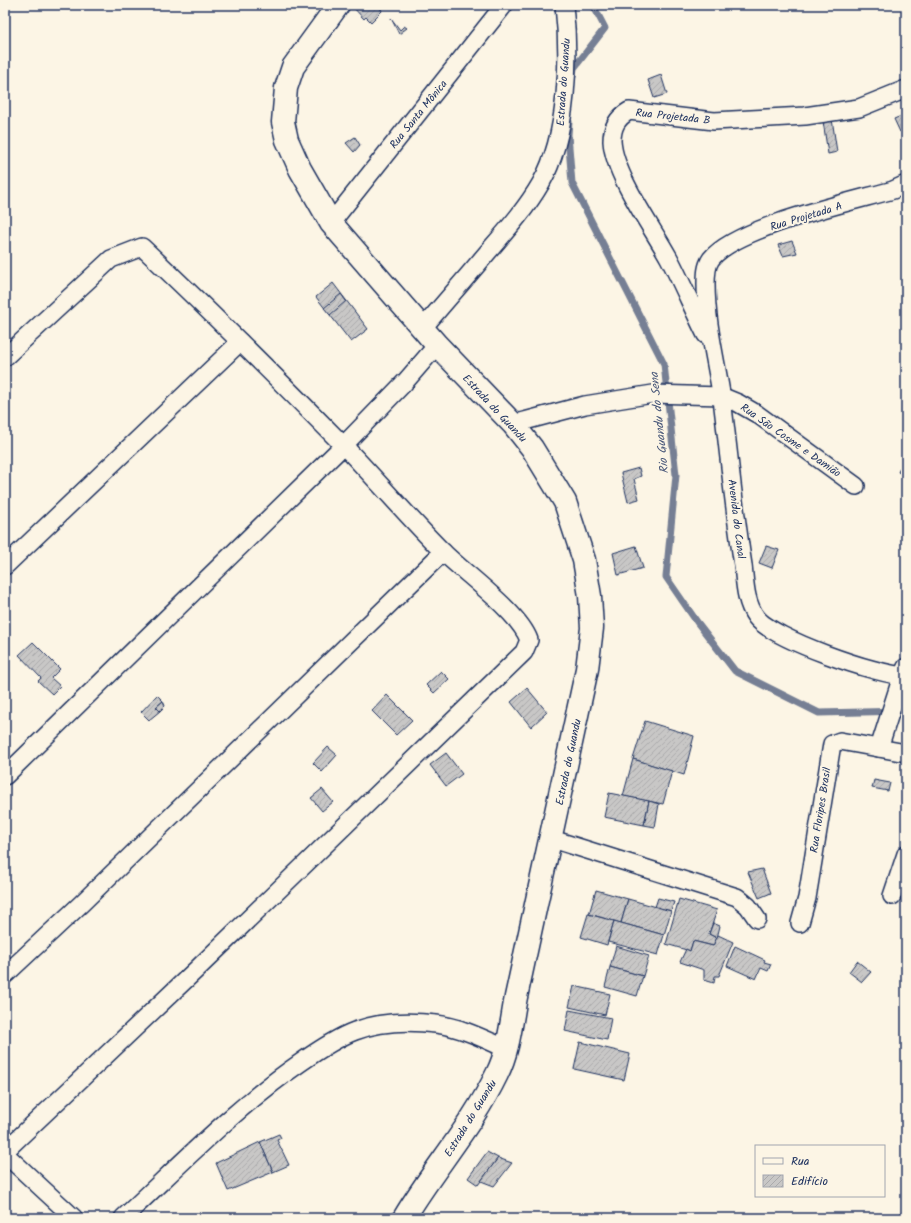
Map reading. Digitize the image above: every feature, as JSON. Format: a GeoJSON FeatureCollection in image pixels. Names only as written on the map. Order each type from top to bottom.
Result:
{"type":"FeatureCollection","features":[{"type":"Feature","properties":{"kind":"street","name":"Estrada do Guandu"},"geometry":{"type":"LineString","coordinates":[[338,5],[293,66],[286,88],[283,122],[287,140],[300,168],[331,223],[422,329],[513,424],[532,448],[565,502],[584,560],[590,596],[592,628],[588,669],[552,839],[516,997],[507,1049],[498,1074],[481,1104],[459,1138],[416,1196],[404,1218]]}},
{"type":"Feature","properties":{"kind":"street","name":"Rua Santa Mônica"},"geometry":{"type":"LineString","coordinates":[[331,223],[504,5]]}},
{"type":"Feature","properties":{"kind":"street","name":"Estrada do Guandu"},"geometry":{"type":"LineString","coordinates":[[422,329],[524,210],[544,176],[555,152],[561,121],[567,36],[564,5]]}},
{"type":"Feature","properties":{"kind":"street","name":"Rua Projetada B"},"geometry":{"type":"LineString","coordinates":[[711,346],[669,259],[621,171],[612,142],[612,133],[618,118],[628,111],[714,121],[805,116],[859,108],[906,89]]}},
{"type":"Feature","properties":{"kind":"street","name":"Rua Projetada A"},"geometry":{"type":"LineString","coordinates":[[712,259],[724,248],[743,236],[779,223],[893,190],[906,184]]}},
{"type":"Feature","properties":{"kind":"street"},"geometry":{"type":"LineString","coordinates":[[5,357],[111,258],[142,247],[344,446],[443,552],[504,608],[522,627],[528,640],[524,652],[197,969],[5,1151]]}},
{"type":"Feature","properties":{"kind":"street","name":"Avenida do Canal"},"geometry":{"type":"LineString","coordinates":[[712,259],[707,268],[706,284],[711,346],[721,396],[739,545],[749,606],[761,623],[797,642],[903,678]]}},
{"type":"Feature","properties":{"kind":"street"},"geometry":{"type":"LineString","coordinates":[[5,566],[240,342]]}},
{"type":"Feature","properties":{"kind":"street"},"geometry":{"type":"LineString","coordinates":[[5,776],[344,446],[405,382],[437,345]]}},
{"type":"Feature","properties":{"kind":"street","name":"Rua São Cosme e Damião"},"geometry":{"type":"LineString","coordinates":[[513,424],[585,405],[653,394],[721,396],[738,403],[763,418],[856,486]]}},
{"type":"Feature","properties":{"kind":"street"},"geometry":{"type":"LineString","coordinates":[[5,975],[81,904],[443,552]]}},
{"type":"Feature","properties":{"kind":"street"},"geometry":{"type":"LineString","coordinates":[[881,741],[903,678]]}},
{"type":"Feature","properties":{"kind":"street","name":"Rua Floripes Brasil"},"geometry":{"type":"LineString","coordinates":[[800,923],[807,898],[832,744],[840,741],[881,741],[906,753]]}},
{"type":"Feature","properties":{"kind":"street"},"geometry":{"type":"LineString","coordinates":[[552,839],[738,897],[748,906],[757,919]]}},
{"type":"Feature","properties":{"kind":"street"},"geometry":{"type":"LineString","coordinates":[[892,896],[906,854]]}},
{"type":"Feature","properties":{"kind":"street"},"geometry":{"type":"LineString","coordinates":[[123,1218],[252,1099],[281,1076],[320,1049],[355,1031],[385,1024],[436,1024],[460,1029],[507,1049]]}},
{"type":"Feature","properties":{"kind":"street"},"geometry":{"type":"LineString","coordinates":[[5,1154],[74,1218]]}},
{"type":"Feature","properties":{"kind":"building"},"geometry":{"type":"Polygon","coordinates":[[[351,5],[379,5],[382,11],[371,22],[366,17],[364,19],[351,5]]]}},
{"type":"Feature","properties":{"kind":"building"},"geometry":{"type":"Polygon","coordinates":[[[391,18],[400,30],[404,26],[407,28],[399,34],[391,18]]]}},
{"type":"Feature","properties":{"kind":"building"},"geometry":{"type":"Polygon","coordinates":[[[661,75],[667,94],[654,98],[648,80],[661,75]]]}},
{"type":"Feature","properties":{"kind":"building"},"geometry":{"type":"Polygon","coordinates":[[[906,114],[906,130],[900,132],[894,119],[906,114]]]}},
{"type":"Feature","properties":{"kind":"building"},"geometry":{"type":"Polygon","coordinates":[[[832,119],[837,152],[828,154],[823,121],[832,119]]]}},
{"type":"Feature","properties":{"kind":"building"},"geometry":{"type":"Polygon","coordinates":[[[355,137],[360,145],[354,152],[346,143],[355,137]]]}},
{"type":"Feature","properties":{"kind":"building"},"geometry":{"type":"Polygon","coordinates":[[[792,241],[797,253],[783,256],[778,245],[792,241]]]}},
{"type":"Feature","properties":{"kind":"building"},"geometry":{"type":"Polygon","coordinates":[[[333,283],[368,329],[351,342],[316,297],[333,283]]]}},
{"type":"Feature","properties":{"kind":"building"},"geometry":{"type":"Polygon","coordinates":[[[341,294],[346,301],[330,315],[324,308],[341,294]]]}},
{"type":"Feature","properties":{"kind":"building"},"geometry":{"type":"Polygon","coordinates":[[[904,460],[906,461],[906,476],[898,472],[904,460]]]}},
{"type":"Feature","properties":{"kind":"building"},"geometry":{"type":"Polygon","coordinates":[[[639,468],[641,476],[634,479],[639,499],[628,502],[621,473],[639,468]]]}},
{"type":"Feature","properties":{"kind":"building"},"geometry":{"type":"Polygon","coordinates":[[[636,546],[643,568],[618,575],[613,553],[636,546]]]}},
{"type":"Feature","properties":{"kind":"building"},"geometry":{"type":"Polygon","coordinates":[[[766,546],[779,550],[772,568],[759,563],[766,546]]]}},
{"type":"Feature","properties":{"kind":"building"},"geometry":{"type":"Polygon","coordinates":[[[33,642],[60,669],[51,678],[60,686],[52,694],[38,681],[41,678],[19,655],[33,642]]]}},
{"type":"Feature","properties":{"kind":"building"},"geometry":{"type":"Polygon","coordinates":[[[441,671],[449,679],[434,693],[426,685],[441,671]]]}},
{"type":"Feature","properties":{"kind":"building"},"geometry":{"type":"Polygon","coordinates":[[[527,688],[547,712],[531,727],[511,702],[527,688]]]}},
{"type":"Feature","properties":{"kind":"building"},"geometry":{"type":"Polygon","coordinates":[[[157,695],[163,701],[156,707],[160,711],[149,720],[141,712],[157,695]]]}},
{"type":"Feature","properties":{"kind":"building"},"geometry":{"type":"Polygon","coordinates":[[[387,695],[412,720],[396,735],[372,711],[387,695]]]}},
{"type":"Feature","properties":{"kind":"building"},"geometry":{"type":"Polygon","coordinates":[[[163,701],[165,706],[160,711],[156,707],[163,701]]]}},
{"type":"Feature","properties":{"kind":"building"},"geometry":{"type":"Polygon","coordinates":[[[645,721],[694,736],[684,775],[633,759],[645,721]]]}},
{"type":"Feature","properties":{"kind":"building"},"geometry":{"type":"Polygon","coordinates":[[[328,747],[337,755],[322,772],[313,763],[328,747]]]}},
{"type":"Feature","properties":{"kind":"building"},"geometry":{"type":"Polygon","coordinates":[[[446,753],[462,774],[446,786],[430,765],[446,753]]]}},
{"type":"Feature","properties":{"kind":"building"},"geometry":{"type":"Polygon","coordinates":[[[633,759],[672,771],[663,804],[623,796],[633,759]]]}},
{"type":"Feature","properties":{"kind":"building"},"geometry":{"type":"Polygon","coordinates":[[[874,780],[890,783],[888,791],[872,788],[874,780]]]}},
{"type":"Feature","properties":{"kind":"building"},"geometry":{"type":"Polygon","coordinates":[[[322,789],[333,802],[322,811],[311,798],[322,789]]]}},
{"type":"Feature","properties":{"kind":"building"},"geometry":{"type":"Polygon","coordinates":[[[609,793],[649,801],[644,825],[604,817],[609,793]]]}},
{"type":"Feature","properties":{"kind":"building"},"geometry":{"type":"Polygon","coordinates":[[[649,801],[659,804],[655,827],[644,825],[649,801]]]}},
{"type":"Feature","properties":{"kind":"building"},"geometry":{"type":"Polygon","coordinates":[[[762,869],[771,893],[759,898],[748,872],[762,869]]]}},
{"type":"Feature","properties":{"kind":"building"},"geometry":{"type":"Polygon","coordinates":[[[596,890],[628,899],[621,923],[589,914],[596,890]]]}},
{"type":"Feature","properties":{"kind":"building"},"geometry":{"type":"Polygon","coordinates":[[[658,898],[674,902],[671,911],[655,907],[658,898]]]}},
{"type":"Feature","properties":{"kind":"building"},"geometry":{"type":"Polygon","coordinates":[[[628,899],[671,911],[664,935],[621,923],[628,899]]]}},
{"type":"Feature","properties":{"kind":"building"},"geometry":{"type":"Polygon","coordinates":[[[679,899],[717,910],[709,934],[717,938],[713,946],[693,941],[690,951],[666,944],[679,899]]]}},
{"type":"Feature","properties":{"kind":"building"},"geometry":{"type":"Polygon","coordinates":[[[588,914],[614,921],[607,945],[581,937],[588,914]]]}},
{"type":"Feature","properties":{"kind":"building"},"geometry":{"type":"Polygon","coordinates":[[[614,921],[664,935],[658,955],[608,942],[614,921]]]}},
{"type":"Feature","properties":{"kind":"building"},"geometry":{"type":"Polygon","coordinates":[[[713,923],[720,926],[717,938],[709,934],[713,923]]]}},
{"type":"Feature","properties":{"kind":"building"},"geometry":{"type":"Polygon","coordinates":[[[718,935],[733,942],[719,976],[715,976],[714,983],[704,980],[704,970],[680,962],[686,949],[690,951],[693,941],[713,946],[718,935]]]}},
{"type":"Feature","properties":{"kind":"building"},"geometry":{"type":"Polygon","coordinates":[[[616,946],[649,956],[643,976],[610,967],[616,946]]]}},
{"type":"Feature","properties":{"kind":"building"},"geometry":{"type":"Polygon","coordinates":[[[735,946],[765,960],[764,962],[771,964],[768,971],[761,968],[756,979],[727,966],[735,946]]]}},
{"type":"Feature","properties":{"kind":"building"},"geometry":{"type":"Polygon","coordinates":[[[857,961],[871,972],[862,982],[849,972],[857,961]]]}},
{"type":"Feature","properties":{"kind":"building"},"geometry":{"type":"Polygon","coordinates":[[[610,967],[643,976],[637,996],[605,987],[610,967]]]}},
{"type":"Feature","properties":{"kind":"building"},"geometry":{"type":"Polygon","coordinates":[[[574,986],[610,994],[605,1015],[569,1007],[574,986]]]}},
{"type":"Feature","properties":{"kind":"building"},"geometry":{"type":"Polygon","coordinates":[[[569,1010],[611,1018],[607,1040],[565,1031],[569,1010]]]}},
{"type":"Feature","properties":{"kind":"building"},"geometry":{"type":"Polygon","coordinates":[[[580,1042],[630,1054],[624,1080],[574,1069],[580,1042]]]}},
{"type":"Feature","properties":{"kind":"building"},"geometry":{"type":"Polygon","coordinates":[[[279,1134],[281,1138],[277,1140],[289,1165],[273,1172],[260,1142],[279,1134]]]}},
{"type":"Feature","properties":{"kind":"building"},"geometry":{"type":"Polygon","coordinates":[[[260,1142],[273,1172],[228,1191],[216,1163],[260,1142]]]}},
{"type":"Feature","properties":{"kind":"building"},"geometry":{"type":"Polygon","coordinates":[[[487,1152],[498,1158],[478,1185],[468,1178],[487,1152]]]}},
{"type":"Feature","properties":{"kind":"building"},"geometry":{"type":"Polygon","coordinates":[[[498,1158],[512,1163],[494,1186],[481,1181],[498,1158]]]}},
{"type":"Feature","properties":{"kind":"waterway","name":"Rio Guandu do Sena"},"geometry":{"type":"LineString","coordinates":[[573,76],[574,68],[605,28],[593,5]]}},
{"type":"Feature","properties":{"kind":"waterway","name":"Rio Guandu do Sena"},"geometry":{"type":"LineString","coordinates":[[569,122],[568,135],[572,183],[664,364],[676,475],[666,577],[697,622],[735,671],[819,713],[906,711]]}}]}
